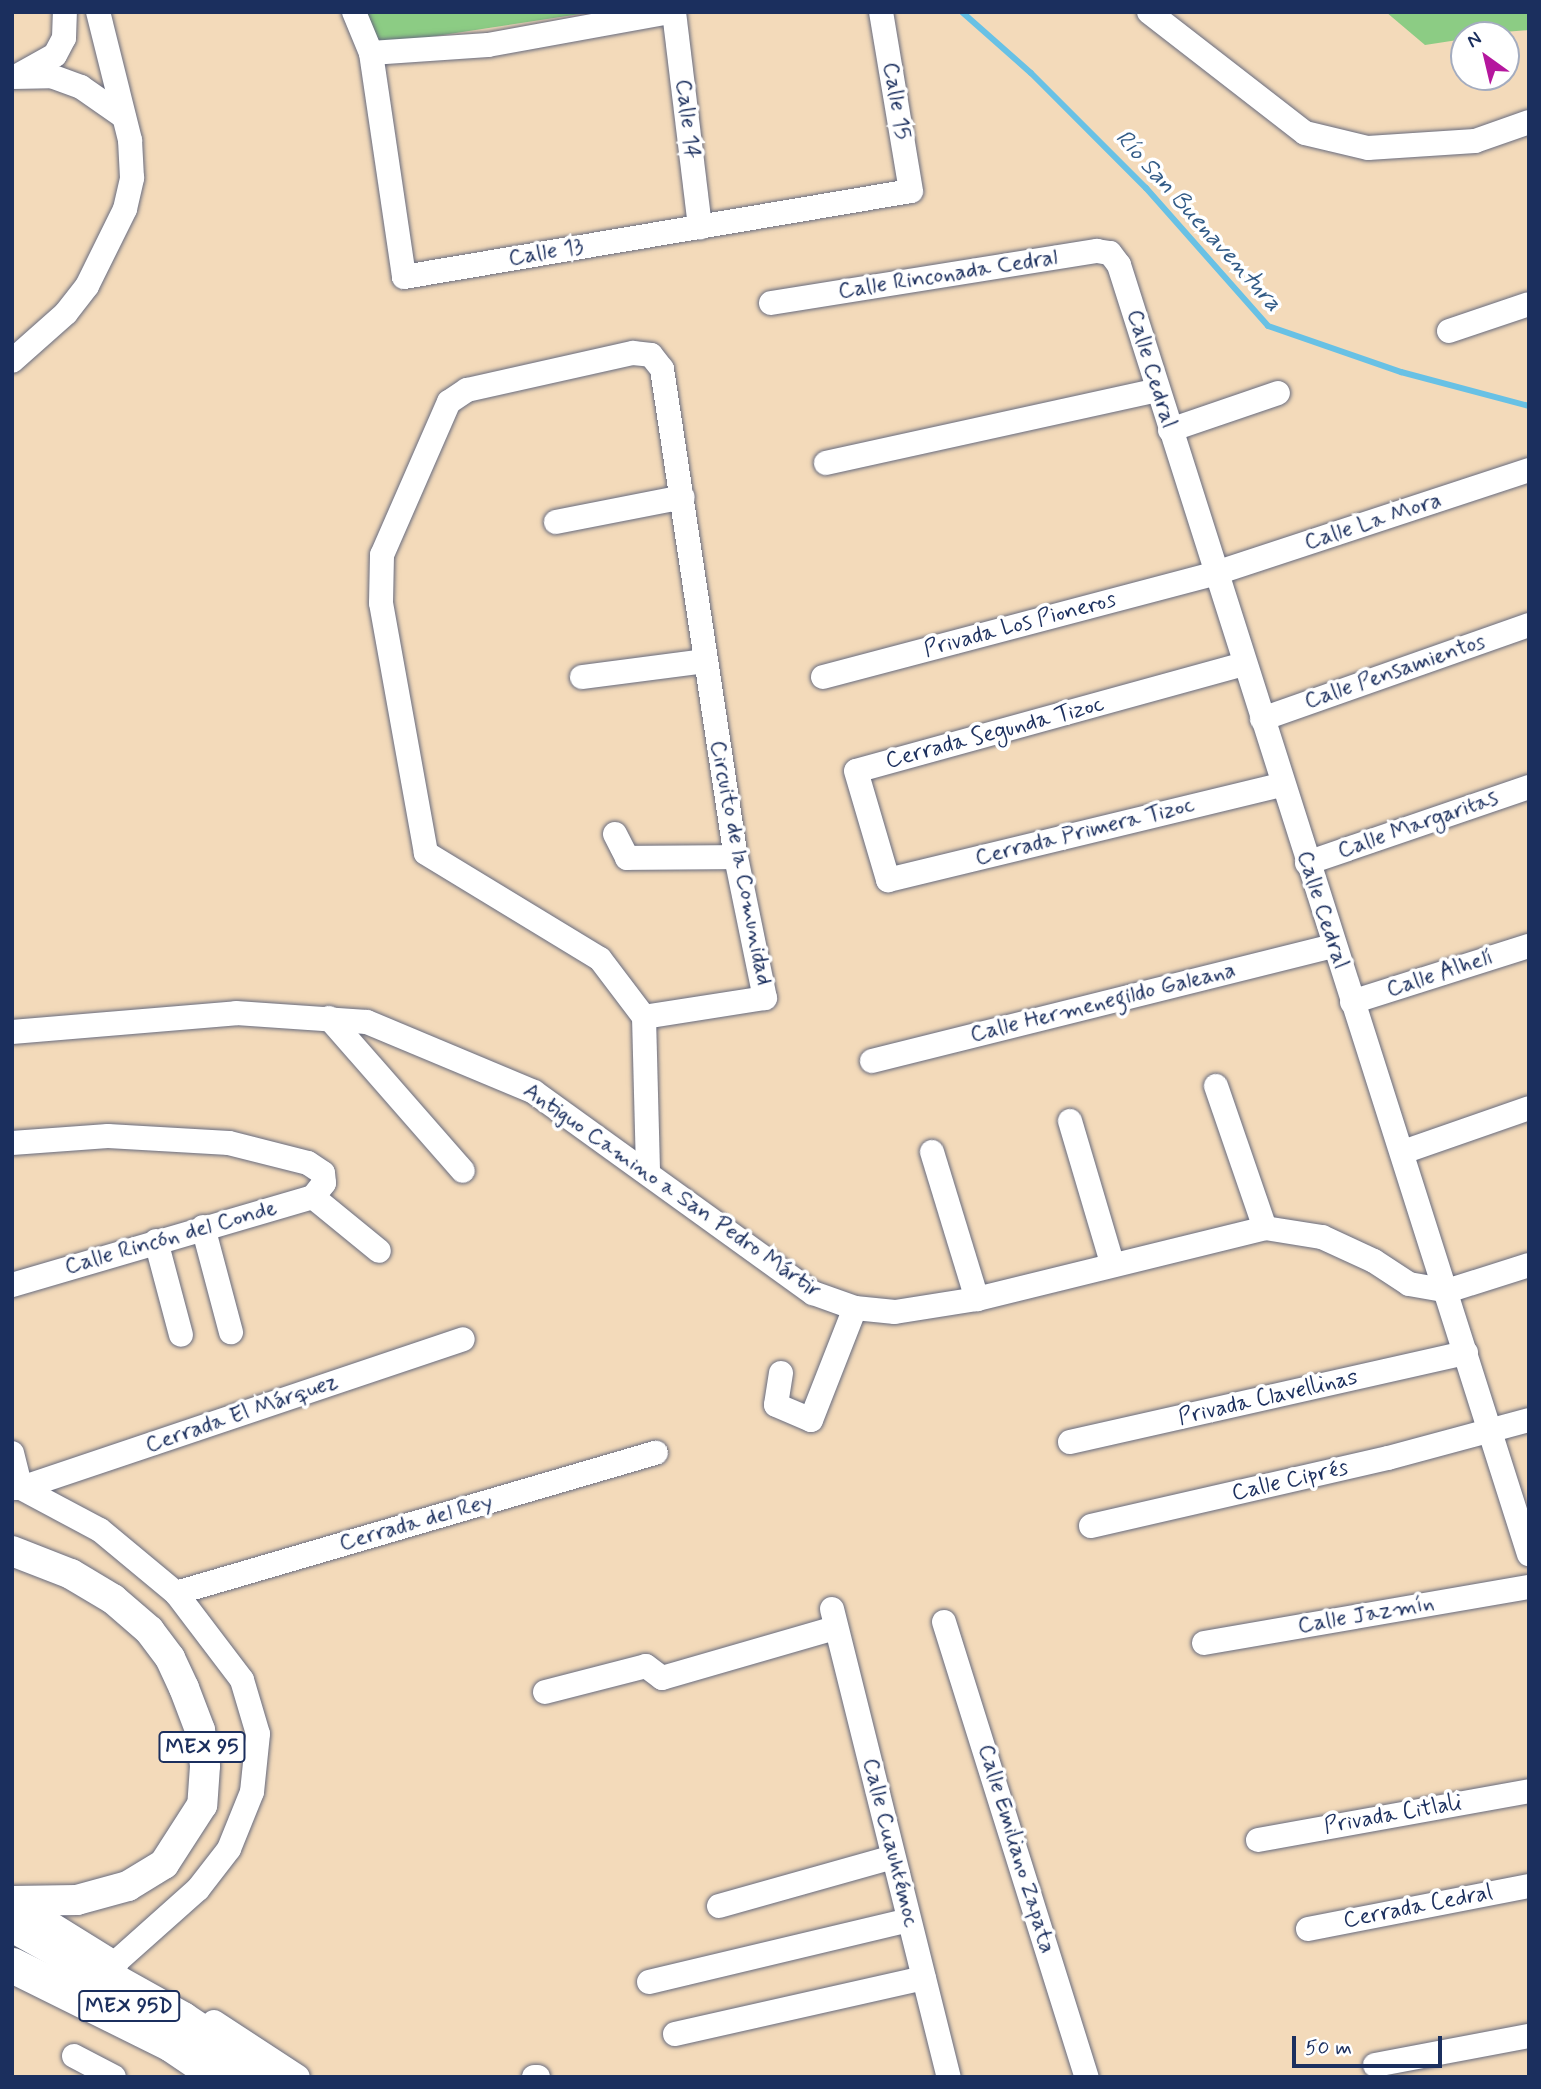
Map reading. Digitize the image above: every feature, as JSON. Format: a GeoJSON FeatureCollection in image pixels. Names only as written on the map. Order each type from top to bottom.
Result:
{"type":"FeatureCollection","features":[{"type":"Feature","properties":{"kind":"highway"},"geometry":{"type":"LineString","coordinates":[[13,1909],[269,2077]]}},
{"type":"Feature","properties":{"kind":"highway","name":"MEX 95D"},"geometry":{"type":"LineString","coordinates":[[12,1940],[174,2031],[242,2077]]}},
{"type":"Feature","properties":{"kind":"highway"},"geometry":{"type":"LineString","coordinates":[[12,1965],[171,2044],[220,2077]]}},
{"type":"Feature","properties":{"kind":"highway","name":"MEX 95D"},"geometry":{"type":"LineString","coordinates":[[12,1980],[180,2077]]}},
{"type":"Feature","properties":{"kind":"main road","name":"MEX 95"},"geometry":{"type":"LineString","coordinates":[[12,1551],[71,1574],[113,1599],[149,1630],[170,1658],[184,1688],[200,1730],[205,1766],[202,1805],[164,1864],[128,1886],[77,1900],[13,1909]]}},
{"type":"Feature","properties":{"kind":"street"},"geometry":{"type":"LineString","coordinates":[[14,76],[55,55],[64,38],[65,12]]}},
{"type":"Feature","properties":{"kind":"street"},"geometry":{"type":"LineString","coordinates":[[12,361],[66,313],[113,240],[132,178],[124,117],[98,12]]}},
{"type":"Feature","properties":{"kind":"street"},"geometry":{"type":"LineString","coordinates":[[354,12],[371,53],[488,45],[672,12]]}},
{"type":"Feature","properties":{"kind":"street","name":"Calle 14"},"geometry":{"type":"LineString","coordinates":[[672,12],[700,227]]}},
{"type":"Feature","properties":{"kind":"street","name":"Calle 15"},"geometry":{"type":"LineString","coordinates":[[881,12],[911,191]]}},
{"type":"Feature","properties":{"kind":"street"},"geometry":{"type":"LineString","coordinates":[[1149,12],[1305,133],[1368,148],[1475,141],[1529,122]]}},
{"type":"Feature","properties":{"kind":"street","name":"Calle 13"},"geometry":{"type":"LineString","coordinates":[[371,53],[404,277],[911,191]]}},
{"type":"Feature","properties":{"kind":"street"},"geometry":{"type":"LineString","coordinates":[[14,76],[51,76],[81,87],[124,117]]}},
{"type":"Feature","properties":{"kind":"street","name":"Calle Rinconada Cedral"},"geometry":{"type":"LineString","coordinates":[[771,303],[1097,251],[1110,253],[1119,265]]}},
{"type":"Feature","properties":{"kind":"street","name":"Calle Cedral"},"geometry":{"type":"LineString","coordinates":[[1119,265],[1282,785],[1447,1291],[1488,1433],[1521,1509],[1529,1554]]}},
{"type":"Feature","properties":{"kind":"street"},"geometry":{"type":"LineString","coordinates":[[1449,331],[1529,304]]}},
{"type":"Feature","properties":{"kind":"street","name":"Circuito de la Comunidad"},"geometry":{"type":"LineString","coordinates":[[633,353],[651,355],[662,369],[682,497],[736,857],[765,998],[644,1017],[600,959],[426,853],[381,603],[382,555],[449,402],[467,390],[633,353]]}},
{"type":"Feature","properties":{"kind":"street"},"geometry":{"type":"LineString","coordinates":[[826,463],[1157,390]]}},
{"type":"Feature","properties":{"kind":"street"},"geometry":{"type":"LineString","coordinates":[[1170,430],[1278,393]]}},
{"type":"Feature","properties":{"kind":"street","name":"Calle La Mora"},"geometry":{"type":"LineString","coordinates":[[1216,573],[1529,470]]}},
{"type":"Feature","properties":{"kind":"street"},"geometry":{"type":"LineString","coordinates":[[556,522],[682,497]]}},
{"type":"Feature","properties":{"kind":"street","name":"Privada Los Pioneros"},"geometry":{"type":"LineString","coordinates":[[823,677],[1216,573]]}},
{"type":"Feature","properties":{"kind":"street","name":"Calle Pensamientos"},"geometry":{"type":"LineString","coordinates":[[1262,719],[1529,625]]}},
{"type":"Feature","properties":{"kind":"street"},"geometry":{"type":"LineString","coordinates":[[582,677],[705,661]]}},
{"type":"Feature","properties":{"kind":"street","name":"Cerrada Segunda Tizoc"},"geometry":{"type":"LineString","coordinates":[[888,880],[856,771],[1244,664]]}},
{"type":"Feature","properties":{"kind":"street","name":"Cerrada Primera Tizoc"},"geometry":{"type":"LineString","coordinates":[[888,880],[1282,785]]}},
{"type":"Feature","properties":{"kind":"street","name":"Calle Margaritas"},"geometry":{"type":"LineString","coordinates":[[1307,863],[1529,787]]}},
{"type":"Feature","properties":{"kind":"street"},"geometry":{"type":"LineString","coordinates":[[615,834],[627,858],[736,857]]}},
{"type":"Feature","properties":{"kind":"street","name":"Calle Hermenegildo Galeana"},"geometry":{"type":"LineString","coordinates":[[872,1061],[1334,946]]}},
{"type":"Feature","properties":{"kind":"street","name":"Calle Alhelí"},"geometry":{"type":"LineString","coordinates":[[1352,1002],[1529,946]]}},
{"type":"Feature","properties":{"kind":"street","name":"Antiguo Camino a San Pedro Mártir"},"geometry":{"type":"LineString","coordinates":[[12,1032],[236,1013],[328,1018],[379,1026],[534,1091],[648,1169],[803,1286],[855,1308],[895,1312],[977,1299],[1112,1263],[1265,1228],[1322,1237],[1374,1261],[1409,1284],[1447,1291]]}},
{"type":"Feature","properties":{"kind":"street"},"geometry":{"type":"LineString","coordinates":[[644,1017],[648,1169]]}},
{"type":"Feature","properties":{"kind":"street"},"geometry":{"type":"LineString","coordinates":[[328,1018],[463,1171]]}},
{"type":"Feature","properties":{"kind":"street"},"geometry":{"type":"LineString","coordinates":[[1216,1086],[1265,1228]]}},
{"type":"Feature","properties":{"kind":"street"},"geometry":{"type":"LineString","coordinates":[[1403,1152],[1529,1108]]}},
{"type":"Feature","properties":{"kind":"street"},"geometry":{"type":"LineString","coordinates":[[1070,1121],[1112,1263]]}},
{"type":"Feature","properties":{"kind":"street"},"geometry":{"type":"LineString","coordinates":[[12,1143],[108,1136],[229,1143],[308,1163],[323,1173],[318,1190],[379,1251]]}},
{"type":"Feature","properties":{"kind":"street"},"geometry":{"type":"LineString","coordinates":[[932,1152],[977,1299]]}},
{"type":"Feature","properties":{"kind":"street","name":"Calle Rincón del Conde"},"geometry":{"type":"LineString","coordinates":[[12,1285],[318,1190]]}},
{"type":"Feature","properties":{"kind":"street"},"geometry":{"type":"LineString","coordinates":[[203,1227],[231,1332]]}},
{"type":"Feature","properties":{"kind":"street"},"geometry":{"type":"LineString","coordinates":[[156,1241],[181,1335]]}},
{"type":"Feature","properties":{"kind":"street"},"geometry":{"type":"LineString","coordinates":[[1447,1291],[1529,1265]]}},
{"type":"Feature","properties":{"kind":"street"},"geometry":{"type":"LineString","coordinates":[[781,1373],[776,1405],[811,1420],[855,1308]]}},
{"type":"Feature","properties":{"kind":"street","name":"Cerrada El Márquez"},"geometry":{"type":"LineString","coordinates":[[17,1488],[463,1339]]}},
{"type":"Feature","properties":{"kind":"street","name":"Privada Clavellinas"},"geometry":{"type":"LineString","coordinates":[[1070,1442],[1466,1353]]}},
{"type":"Feature","properties":{"kind":"street","name":"Calle Ciprés"},"geometry":{"type":"LineString","coordinates":[[1091,1526],[1488,1433],[1529,1420]]}},
{"type":"Feature","properties":{"kind":"street"},"geometry":{"type":"LineString","coordinates":[[12,1453],[17,1488],[100,1530],[176,1594],[242,1680],[258,1734],[252,1791],[229,1849],[198,1889],[115,1963]]}},
{"type":"Feature","properties":{"kind":"street","name":"Cerrada del Rey"},"geometry":{"type":"LineString","coordinates":[[176,1594],[656,1453]]}},
{"type":"Feature","properties":{"kind":"street","name":"Calle Jazmín"},"geometry":{"type":"LineString","coordinates":[[1204,1643],[1529,1587]]}},
{"type":"Feature","properties":{"kind":"street","name":"Calle Cuauhtémoc"},"geometry":{"type":"LineString","coordinates":[[545,1692],[646,1666],[662,1678],[834,1619],[949,2077]]}},
{"type":"Feature","properties":{"kind":"street","name":"Calle Emiliano Zapata"},"geometry":{"type":"LineString","coordinates":[[944,1622],[1087,2077]]}},
{"type":"Feature","properties":{"kind":"street","name":"Privada Citlali"},"geometry":{"type":"LineString","coordinates":[[1258,1840],[1529,1791]]}},
{"type":"Feature","properties":{"kind":"street"},"geometry":{"type":"LineString","coordinates":[[719,1906],[894,1857]]}},
{"type":"Feature","properties":{"kind":"street","name":"Cerrada Cedral"},"geometry":{"type":"LineString","coordinates":[[1308,1928],[1529,1886]]}},
{"type":"Feature","properties":{"kind":"street"},"geometry":{"type":"LineString","coordinates":[[13,1909],[115,1963],[265,2052],[298,2077]]}},
{"type":"Feature","properties":{"kind":"street"},"geometry":{"type":"LineString","coordinates":[[649,1982],[909,1920]]}},
{"type":"Feature","properties":{"kind":"street"},"geometry":{"type":"LineString","coordinates":[[675,2034],[924,1978]]}},
{"type":"Feature","properties":{"kind":"street"},"geometry":{"type":"LineString","coordinates":[[1375,2065],[1529,2036]]}},
{"type":"Feature","properties":{"kind":"street"},"geometry":{"type":"LineString","coordinates":[[74,2056],[114,2077]]}},
{"type":"Feature","properties":{"kind":"green space"},"geometry":{"type":"Polygon","coordinates":[[[366,12],[593,12],[377,45],[366,12]]]}},
{"type":"Feature","properties":{"kind":"green space"},"geometry":{"type":"Polygon","coordinates":[[[1386,12],[1529,12],[1529,30],[1520,31],[1520,21],[1450,21],[1450,41],[1425,45],[1386,12]]]}},
{"type":"Feature","properties":{"kind":"waterway","name":"Río San Buenaventura"},"geometry":{"type":"LineString","coordinates":[[962,12],[1031,73],[1146,188],[1268,326],[1401,372],[1529,406]]}}]}
